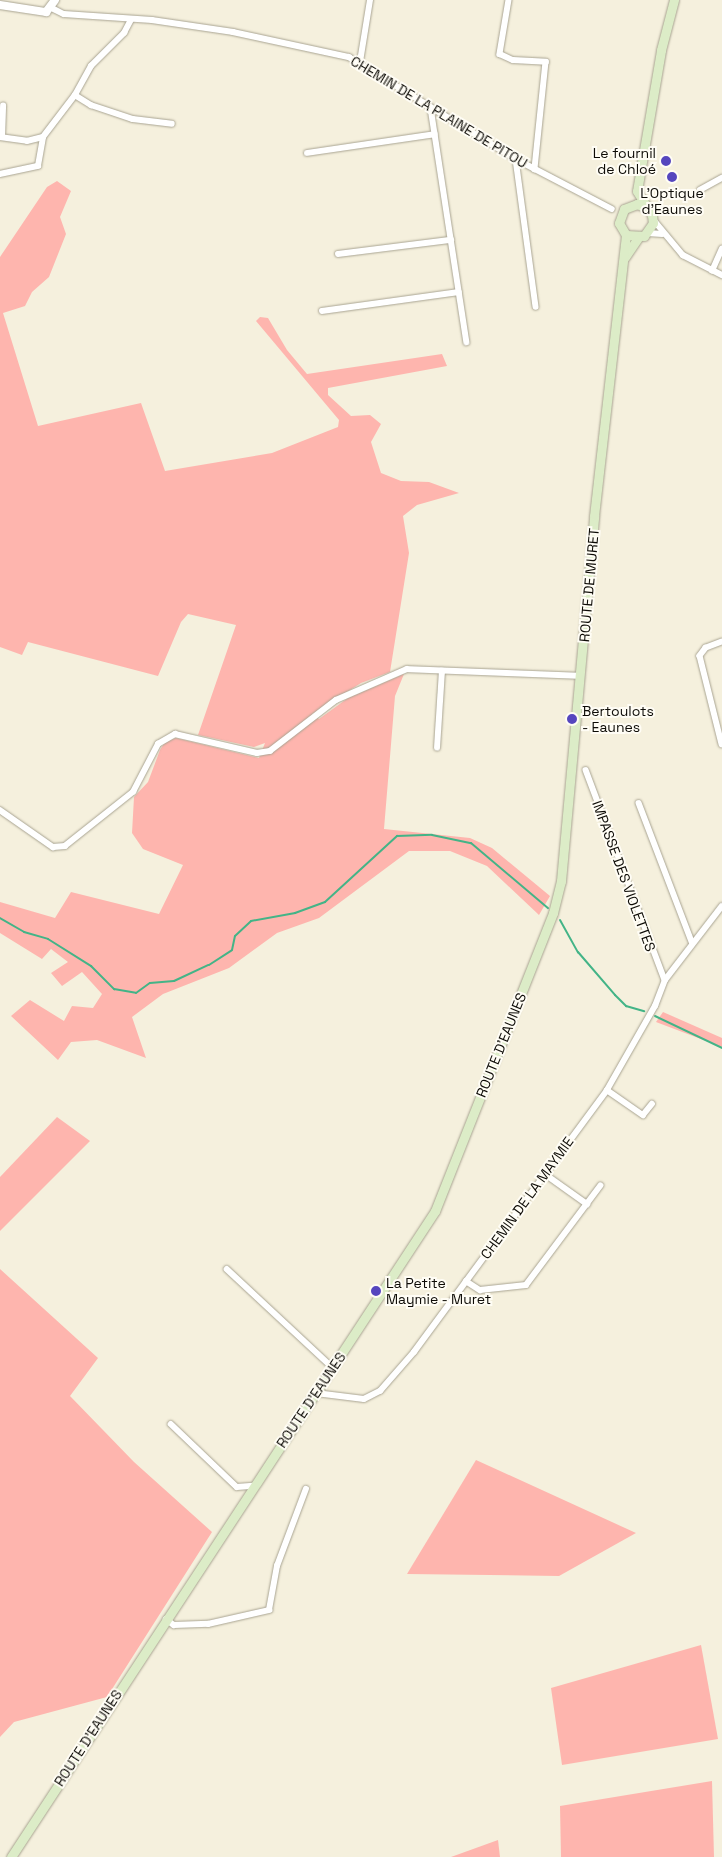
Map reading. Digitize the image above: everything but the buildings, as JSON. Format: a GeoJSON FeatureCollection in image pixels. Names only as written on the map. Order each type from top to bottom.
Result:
{"type":"FeatureCollection","features":[{"type":"Feature","properties":{"kind":"main road"},"geometry":{"type":"LineString","coordinates":[[638,238],[626,235],[619,218],[637,192],[658,69],[674,0]]}},
{"type":"Feature","properties":{"kind":"main road"},"geometry":{"type":"LineString","coordinates":[[625,257],[638,238],[648,233],[653,218],[637,192]]}},
{"type":"Feature","properties":{"kind":"main road"},"geometry":{"type":"LineString","coordinates":[[628,207],[647,208]]}},
{"type":"Feature","properties":{"kind":"main road","name":"ROUTE DE MURET"},"geometry":{"type":"LineString","coordinates":[[553,913],[561,882],[609,374],[625,257],[626,235]]}},
{"type":"Feature","properties":{"kind":"main road","name":"ROUTE D'EAUNES"},"geometry":{"type":"LineString","coordinates":[[11,1857],[435,1210],[553,913]]}},
{"type":"Feature","properties":{"kind":"street"},"geometry":{"type":"LineString","coordinates":[[360,62],[370,0]]}},
{"type":"Feature","properties":{"kind":"street"},"geometry":{"type":"LineString","coordinates":[[509,0],[500,54],[513,60],[546,62],[535,169]]}},
{"type":"Feature","properties":{"kind":"street"},"geometry":{"type":"LineString","coordinates":[[0,5],[46,12],[53,4]]}},
{"type":"Feature","properties":{"kind":"street","name":"CHEMIN DE LA PLAINE DE PITOU"},"geometry":{"type":"LineString","coordinates":[[53,4],[64,14],[233,32],[333,52],[360,62],[431,108],[516,159],[612,209]]}},
{"type":"Feature","properties":{"kind":"street"},"geometry":{"type":"LineString","coordinates":[[0,174],[38,166],[43,137],[76,95],[90,66],[124,33],[131,20]]}},
{"type":"Feature","properties":{"kind":"street"},"geometry":{"type":"LineString","coordinates":[[76,95],[91,105],[133,119],[172,124]]}},
{"type":"Feature","properties":{"kind":"street"},"geometry":{"type":"LineString","coordinates":[[3,106],[1,137],[27,141],[43,137]]}},
{"type":"Feature","properties":{"kind":"street"},"geometry":{"type":"LineString","coordinates":[[431,108],[467,342]]}},
{"type":"Feature","properties":{"kind":"street"},"geometry":{"type":"LineString","coordinates":[[307,152],[435,134]]}},
{"type":"Feature","properties":{"kind":"street"},"geometry":{"type":"LineString","coordinates":[[516,159],[536,307]]}},
{"type":"Feature","properties":{"kind":"street"},"geometry":{"type":"LineString","coordinates":[[700,190],[722,178]]}},
{"type":"Feature","properties":{"kind":"street"},"geometry":{"type":"LineString","coordinates":[[612,209],[628,207]]}},
{"type":"Feature","properties":{"kind":"street"},"geometry":{"type":"LineString","coordinates":[[612,209],[619,218]]}},
{"type":"Feature","properties":{"kind":"street"},"geometry":{"type":"LineString","coordinates":[[653,218],[662,234],[683,256],[722,275]]}},
{"type":"Feature","properties":{"kind":"street"},"geometry":{"type":"LineString","coordinates":[[648,233],[662,234]]}},
{"type":"Feature","properties":{"kind":"street"},"geometry":{"type":"LineString","coordinates":[[338,254],[451,240]]}},
{"type":"Feature","properties":{"kind":"street"},"geometry":{"type":"LineString","coordinates":[[712,271],[722,249]]}},
{"type":"Feature","properties":{"kind":"street"},"geometry":{"type":"LineString","coordinates":[[322,312],[459,292]]}},
{"type":"Feature","properties":{"kind":"street"},"geometry":{"type":"LineString","coordinates":[[722,642],[706,648],[700,656],[722,744]]}},
{"type":"Feature","properties":{"kind":"street"},"geometry":{"type":"LineString","coordinates":[[0,810],[53,847],[64,846],[118,806],[139,786],[158,744],[175,734],[257,753],[270,750],[350,692],[407,669],[581,676]]}},
{"type":"Feature","properties":{"kind":"street"},"geometry":{"type":"LineString","coordinates":[[437,748],[442,671]]}},
{"type":"Feature","properties":{"kind":"street","name":"IMPASSE DES VIOLETTES"},"geometry":{"type":"LineString","coordinates":[[586,770],[665,980]]}},
{"type":"Feature","properties":{"kind":"street"},"geometry":{"type":"LineString","coordinates":[[639,803],[692,942]]}},
{"type":"Feature","properties":{"kind":"street","name":"CHEMIN DE LA MAYMIE"},"geometry":{"type":"LineString","coordinates":[[316,1393],[351,1400],[364,1399],[380,1391],[414,1352],[607,1090],[649,1016],[665,980],[692,942],[722,906]]}},
{"type":"Feature","properties":{"kind":"street"},"geometry":{"type":"LineString","coordinates":[[607,1090],[643,1115],[652,1104]]}},
{"type":"Feature","properties":{"kind":"street"},"geometry":{"type":"LineString","coordinates":[[545,1174],[587,1204]]}},
{"type":"Feature","properties":{"kind":"street"},"geometry":{"type":"LineString","coordinates":[[466,1281],[480,1290],[522,1286],[529,1282],[600,1186]]}},
{"type":"Feature","properties":{"kind":"street"},"geometry":{"type":"LineString","coordinates":[[227,1269],[333,1368]]}},
{"type":"Feature","properties":{"kind":"street"},"geometry":{"type":"LineString","coordinates":[[171,1424],[236,1487],[253,1486]]}},
{"type":"Feature","properties":{"kind":"street"},"geometry":{"type":"LineString","coordinates":[[166,1619],[174,1625],[232,1621],[269,1610],[274,1600],[277,1566],[306,1489]]}},
{"type":"Feature","properties":{"kind":"shaded area"},"geometry":{"type":"Polygon","coordinates":[[[57,181],[71,191],[60,217],[66,234],[49,277],[32,292],[25,306],[3,313],[38,426],[141,403],[165,471],[272,453],[338,427],[339,420],[256,321],[260,317],[268,318],[287,350],[307,374],[442,354],[447,366],[328,388],[328,395],[351,416],[370,415],[381,424],[371,442],[381,473],[401,481],[429,482],[459,493],[417,505],[403,516],[409,553],[390,672],[361,683],[312,714],[319,719],[348,698],[404,674],[395,696],[384,829],[470,838],[492,848],[550,896],[539,915],[487,866],[450,851],[409,851],[319,918],[277,933],[229,968],[163,994],[132,1017],[146,1058],[97,1040],[71,1042],[58,1060],[11,1016],[30,1000],[64,1021],[72,1006],[93,1008],[102,994],[82,972],[62,986],[51,973],[68,962],[51,949],[42,959],[0,933],[0,902],[55,918],[71,892],[159,914],[183,865],[143,849],[132,833],[134,797],[148,782],[160,750],[165,742],[176,738],[259,758],[265,743],[254,747],[198,735],[236,625],[188,614],[181,622],[158,676],[28,642],[22,655],[0,647],[0,257],[47,187],[57,181]]]}},
{"type":"Feature","properties":{"kind":"shaded area"},"geometry":{"type":"Polygon","coordinates":[[[663,1012],[722,1038],[722,1047],[656,1022],[663,1012]]]}},
{"type":"Feature","properties":{"kind":"shaded area"},"geometry":{"type":"Polygon","coordinates":[[[57,1117],[90,1141],[0,1231],[0,1177],[57,1117]]]}},
{"type":"Feature","properties":{"kind":"shaded area"},"geometry":{"type":"Polygon","coordinates":[[[0,1269],[98,1358],[70,1396],[134,1462],[212,1532],[107,1697],[14,1722],[0,1737],[0,1269]]]}},
{"type":"Feature","properties":{"kind":"shaded area"},"geometry":{"type":"Polygon","coordinates":[[[476,1460],[636,1533],[559,1576],[407,1574],[476,1460]]]}},
{"type":"Feature","properties":{"kind":"shaded area"},"geometry":{"type":"Polygon","coordinates":[[[701,1645],[718,1739],[562,1765],[551,1688],[701,1645]]]}},
{"type":"Feature","properties":{"kind":"shaded area"},"geometry":{"type":"Polygon","coordinates":[[[712,1781],[714,1857],[561,1857],[560,1806],[712,1781]]]}},
{"type":"Feature","properties":{"kind":"shaded area"},"geometry":{"type":"Polygon","coordinates":[[[498,1840],[500,1857],[451,1857],[498,1840]]]}},
{"type":"Feature","properties":{"kind":"waterway"},"geometry":{"type":"LineString","coordinates":[[0,918],[24,932],[48,939],[91,966],[114,989],[136,993],[150,983],[174,981],[209,965],[232,950],[235,936],[251,921],[295,913],[325,902],[397,836],[432,835],[471,843],[548,908]]}},
{"type":"Feature","properties":{"kind":"waterway"},"geometry":{"type":"LineString","coordinates":[[560,920],[578,952],[615,995],[626,1006],[644,1011]]}},
{"type":"Feature","properties":{"kind":"waterway"},"geometry":{"type":"LineString","coordinates":[[655,1016],[722,1048]]}},
{"type":"Feature","properties":{"kind":"place","name":"Le fournil de Chloé"},"geometry":{"type":"Point","coordinates":[666,161]}},
{"type":"Feature","properties":{"kind":"place","name":"L'Optique d'Eaunes"},"geometry":{"type":"Point","coordinates":[672,177]}},
{"type":"Feature","properties":{"kind":"place","name":"Bertoulots - Eaunes"},"geometry":{"type":"Point","coordinates":[572,719]}},
{"type":"Feature","properties":{"kind":"place","name":"La Petite Maymie - Muret"},"geometry":{"type":"Point","coordinates":[376,1291]}}]}
